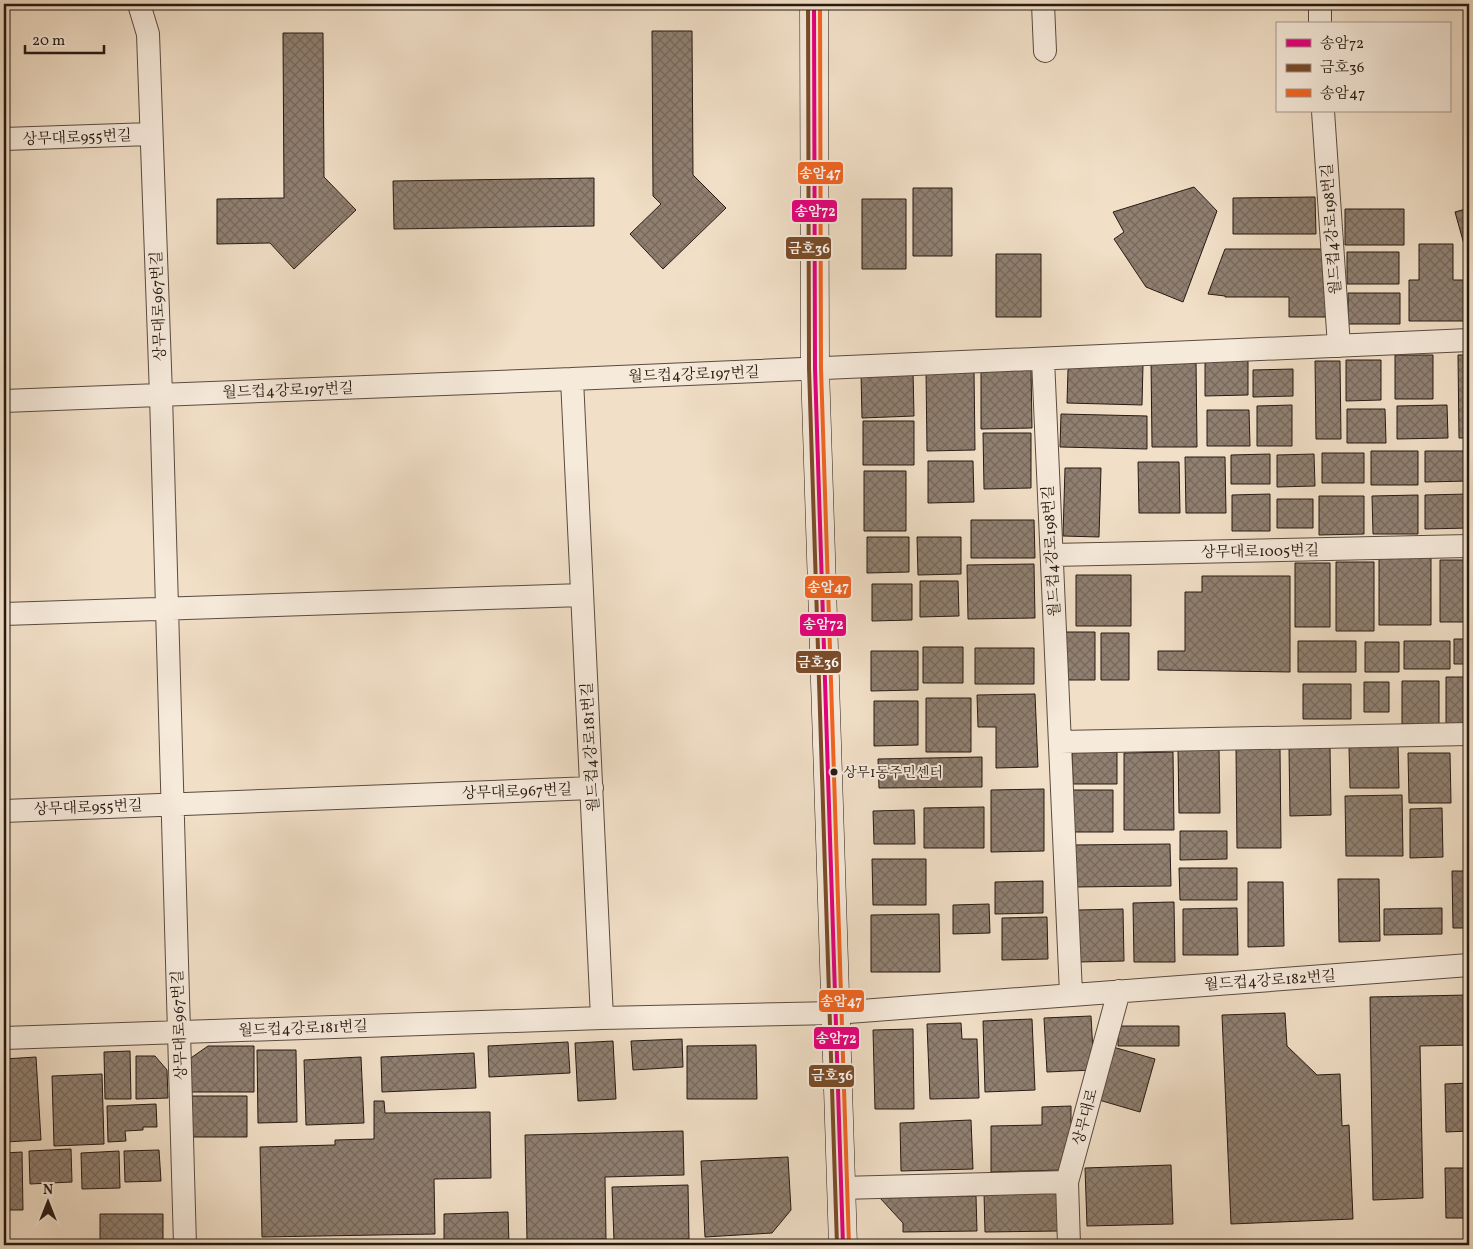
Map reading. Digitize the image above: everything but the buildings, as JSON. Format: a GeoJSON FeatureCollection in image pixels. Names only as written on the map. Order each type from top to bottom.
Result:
{"type":"FeatureCollection","features":[{"type":"Feature","properties":{"kind":"street","name":"상무대로967번길"},"geometry":{"type":"LineString","coordinates":[[139,4],[148,34],[161,394],[185,1245]]}},
{"type":"Feature","properties":{"kind":"street"},"geometry":{"type":"LineString","coordinates":[[814,4],[815,368],[843,1245]]}},
{"type":"Feature","properties":{"kind":"street"},"geometry":{"type":"LineString","coordinates":[[1044,4],[1046,51]]}},
{"type":"Feature","properties":{"kind":"street"},"geometry":{"type":"LineString","coordinates":[[1320,4],[1320,22]]}},
{"type":"Feature","properties":{"kind":"street","name":"월드컵4강로198번길"},"geometry":{"type":"LineString","coordinates":[[1323,112],[1339,346]]}},
{"type":"Feature","properties":{"kind":"street","name":"상무대로955번길"},"geometry":{"type":"LineString","coordinates":[[4,139],[151,134]]}},
{"type":"Feature","properties":{"kind":"street"},"geometry":{"type":"LineString","coordinates":[[815,368],[1469,340]]}},
{"type":"Feature","properties":{"kind":"street","name":"월드컵4강로198번길"},"geometry":{"type":"LineString","coordinates":[[1043,359],[1060,742]]}},
{"type":"Feature","properties":{"kind":"street","name":"월드컵4강로197번길"},"geometry":{"type":"LineString","coordinates":[[4,401],[815,368]]}},
{"type":"Feature","properties":{"kind":"street"},"geometry":{"type":"LineString","coordinates":[[4,614],[582,595],[572,379]]}},
{"type":"Feature","properties":{"kind":"street","name":"상무대로1005번길"},"geometry":{"type":"LineString","coordinates":[[1052,555],[1469,546]]}},
{"type":"Feature","properties":{"kind":"street","name":"월드컵4강로181번길"},"geometry":{"type":"LineString","coordinates":[[582,595],[602,1018]]}},
{"type":"Feature","properties":{"kind":"street"},"geometry":{"type":"LineString","coordinates":[[1071,994],[1060,742],[1469,734]]}},
{"type":"Feature","properties":{"kind":"street","name":"상무대로967번길"},"geometry":{"type":"LineString","coordinates":[[172,804],[592,788]]}},
{"type":"Feature","properties":{"kind":"street","name":"상무대로955번길"},"geometry":{"type":"LineString","coordinates":[[4,811],[172,804]]}},
{"type":"Feature","properties":{"kind":"street","name":"월드컵4강로182번길"},"geometry":{"type":"LineString","coordinates":[[835,1013],[1469,965]]}},
{"type":"Feature","properties":{"kind":"street","name":"상무대로"},"geometry":{"type":"LineString","coordinates":[[1069,1245],[1067,1182],[1119,990]]}},
{"type":"Feature","properties":{"kind":"street","name":"월드컵4강로181번길"},"geometry":{"type":"LineString","coordinates":[[4,1038],[602,1018],[835,1013]]}},
{"type":"Feature","properties":{"kind":"street"},"geometry":{"type":"LineString","coordinates":[[842,1188],[1067,1182]]}},
{"type":"Feature","properties":{"kind":"transit line","name":"금호36"},"geometry":{"type":"LineString","coordinates":[[808,4],[809,368],[837,1245]]}},
{"type":"Feature","properties":{"kind":"transit line","name":"송암72"},"geometry":{"type":"LineString","coordinates":[[814,4],[815,368],[843,1245]]}},
{"type":"Feature","properties":{"kind":"transit line","name":"송암47"},"geometry":{"type":"LineString","coordinates":[[820,4],[821,368],[849,1245]]}},
{"type":"Feature","properties":{"kind":"place","name":"상무1동주민센터"},"geometry":{"type":"Point","coordinates":[834,772]}}]}
